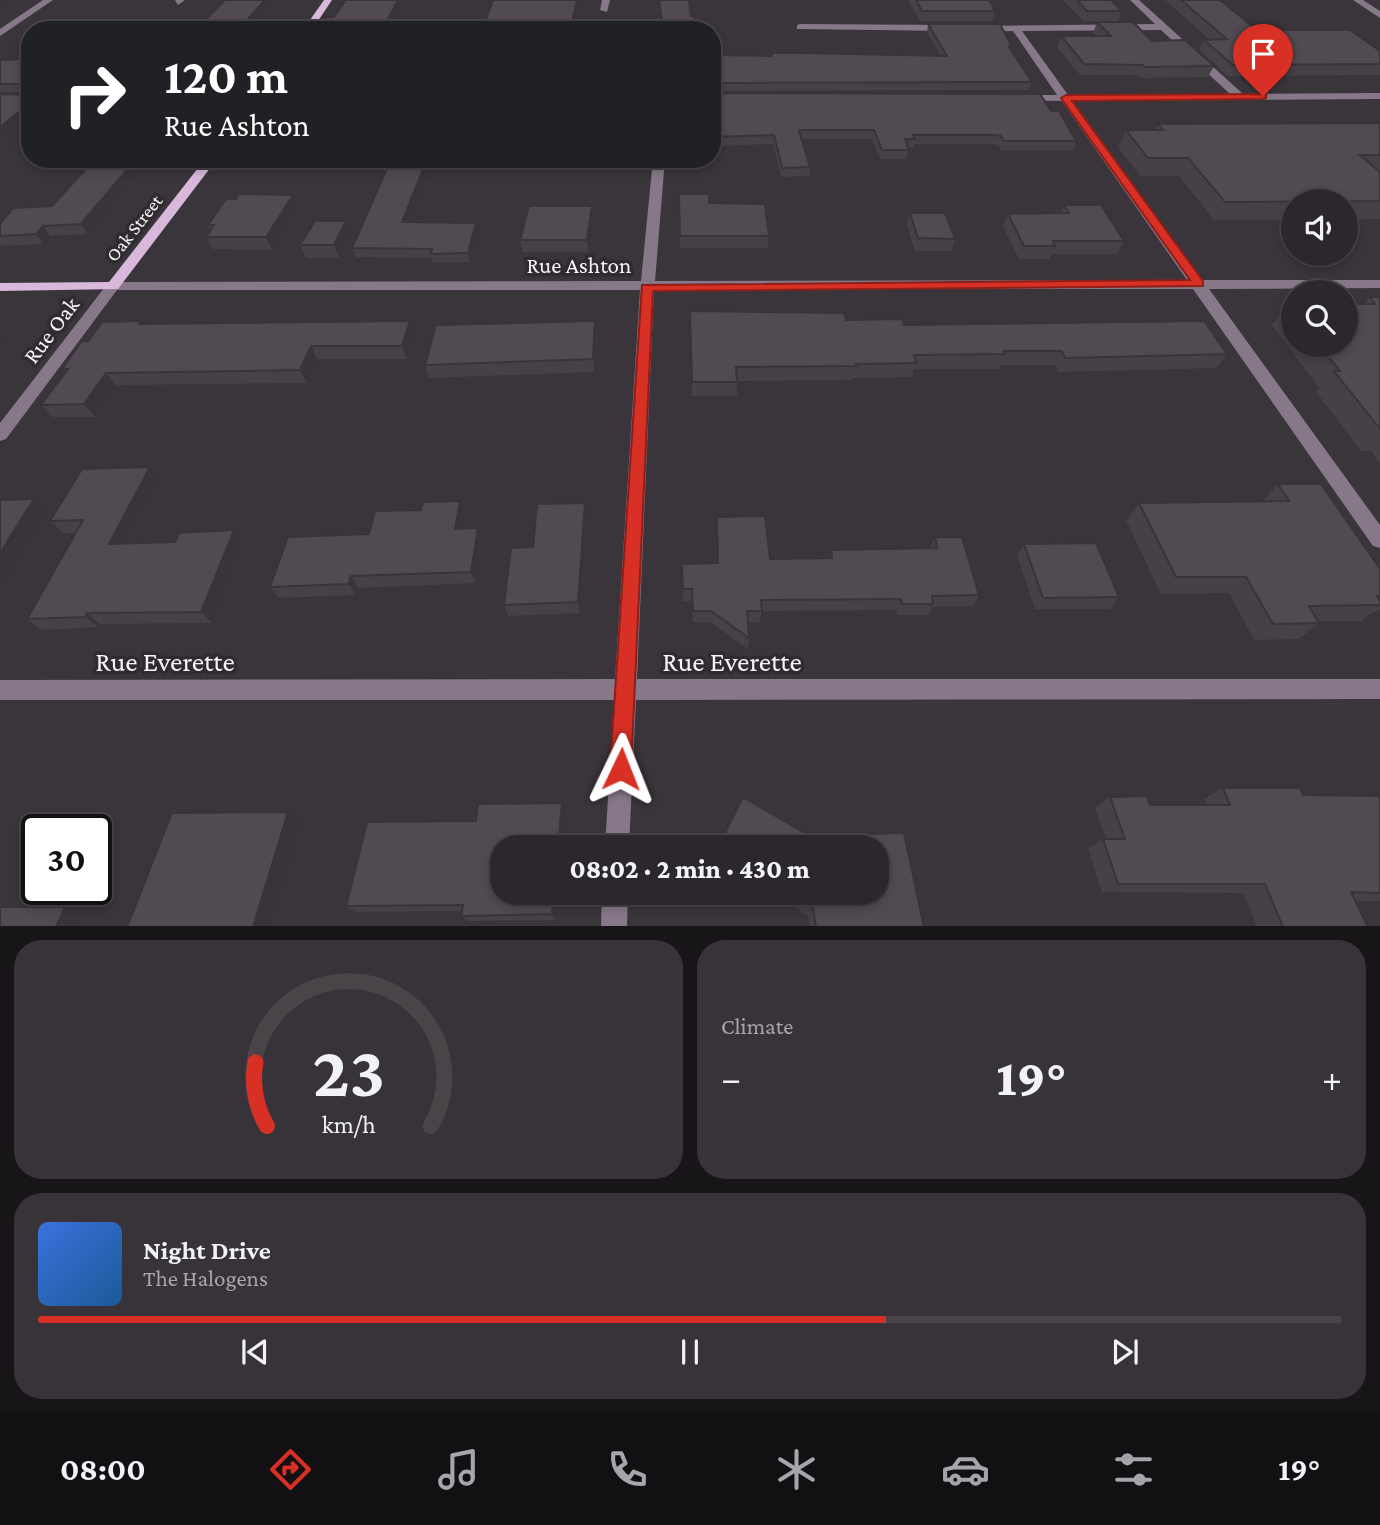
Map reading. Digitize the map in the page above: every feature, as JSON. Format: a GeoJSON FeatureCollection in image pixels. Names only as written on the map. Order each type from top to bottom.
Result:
{"type":"FeatureCollection","features":[{"type":"Feature","properties":{"kind":"main road"},"geometry":{"type":"LineString","coordinates":[[313,21],[328,0]]}},
{"type":"Feature","properties":{"kind":"main road","name":"Oak Street"},"geometry":{"type":"LineString","coordinates":[[113,286],[204,168]]}},
{"type":"Feature","properties":{"kind":"main road"},"geometry":{"type":"LineString","coordinates":[[0,287],[113,286]]}},
{"type":"Feature","properties":{"kind":"street"},"geometry":{"type":"LineString","coordinates":[[0,33],[49,0]]}},
{"type":"Feature","properties":{"kind":"street"},"geometry":{"type":"LineString","coordinates":[[604,10],[606,0]]}},
{"type":"Feature","properties":{"kind":"street"},"geometry":{"type":"LineString","coordinates":[[1134,0],[1239,96]]}},
{"type":"Feature","properties":{"kind":"street"},"geometry":{"type":"LineString","coordinates":[[1357,0],[1380,15]]}},
{"type":"Feature","properties":{"kind":"street"},"geometry":{"type":"LineString","coordinates":[[800,27],[1165,27]]}},
{"type":"Feature","properties":{"kind":"street"},"geometry":{"type":"LineString","coordinates":[[1016,29],[1380,540]]}},
{"type":"Feature","properties":{"kind":"street"},"geometry":{"type":"LineString","coordinates":[[1011,98],[1380,96]]}},
{"type":"Feature","properties":{"kind":"street"},"geometry":{"type":"LineString","coordinates":[[618,835],[647,287],[658,168]]}},
{"type":"Feature","properties":{"kind":"street","name":"Rue Ashton"},"geometry":{"type":"LineString","coordinates":[[113,286],[1380,284]]}},
{"type":"Feature","properties":{"kind":"street","name":"Rue Oak"},"geometry":{"type":"LineString","coordinates":[[0,435],[113,286]]}},
{"type":"Feature","properties":{"kind":"street","name":"Rue Everette"},"geometry":{"type":"LineString","coordinates":[[0,690],[1380,689]]}},
{"type":"Feature","properties":{"kind":"street"},"geometry":{"type":"LineString","coordinates":[[614,926],[615,905]]}},
{"type":"Feature","properties":{"kind":"building"},"geometry":{"type":"Polygon","coordinates":[[[225,0],[265,0],[246,21],[204,21],[225,0]]]}},
{"type":"Feature","properties":{"kind":"building"},"geometry":{"type":"Polygon","coordinates":[[[346,0],[398,0],[387,21],[325,21],[327,17],[334,17],[346,0]]]}},
{"type":"Feature","properties":{"kind":"building"},"geometry":{"type":"Polygon","coordinates":[[[493,0],[577,0],[572,21],[485,21],[493,0]]]}},
{"type":"Feature","properties":{"kind":"building"},"geometry":{"type":"Polygon","coordinates":[[[659,0],[689,0],[691,16],[694,16],[695,21],[662,21],[659,0]]]}},
{"type":"Feature","properties":{"kind":"building"},"geometry":{"type":"Polygon","coordinates":[[[916,0],[989,0],[995,11],[922,11],[916,0]]]}},
{"type":"Feature","properties":{"kind":"building"},"geometry":{"type":"Polygon","coordinates":[[[1077,0],[1111,0],[1122,11],[1087,11],[1077,0]]]}},
{"type":"Feature","properties":{"kind":"building"},"geometry":{"type":"Polygon","coordinates":[[[1181,0],[1220,0],[1257,30],[1350,30],[1380,51],[1380,64],[1233,65],[1204,40],[1227,39],[1181,0]]]}},
{"type":"Feature","properties":{"kind":"building"},"geometry":{"type":"Polygon","coordinates":[[[1097,22],[1133,22],[1152,41],[1185,40],[1214,66],[1084,64],[1061,36],[1111,36],[1097,22]]]}},
{"type":"Feature","properties":{"kind":"building"},"geometry":{"type":"Polygon","coordinates":[[[928,24],[1000,24],[1012,47],[1009,47],[1032,82],[721,83],[721,55],[772,56],[771,53],[801,53],[947,56],[928,24]]]}},
{"type":"Feature","properties":{"kind":"building"},"geometry":{"type":"Polygon","coordinates":[[[21,59],[21,84],[0,84],[0,60],[21,59]]]}},
{"type":"Feature","properties":{"kind":"building"},"geometry":{"type":"Polygon","coordinates":[[[721,93],[1040,94],[1051,111],[1059,111],[1076,141],[1004,141],[1001,136],[994,135],[913,135],[915,139],[905,139],[909,150],[882,150],[874,130],[799,130],[810,167],[782,168],[774,135],[721,137],[721,93]]]}},
{"type":"Feature","properties":{"kind":"building"},"geometry":{"type":"Polygon","coordinates":[[[0,94],[21,95],[21,110],[0,127],[0,94]]]}},
{"type":"Feature","properties":{"kind":"building"},"geometry":{"type":"Polygon","coordinates":[[[1380,123],[1380,155],[1360,155],[1380,172],[1380,201],[1358,201],[1358,189],[1281,189],[1281,202],[1225,202],[1188,158],[1148,158],[1126,130],[1163,130],[1158,124],[1380,123]]]}},
{"type":"Feature","properties":{"kind":"building"},"geometry":{"type":"Polygon","coordinates":[[[87,168],[128,168],[81,224],[43,226],[36,234],[0,236],[0,224],[13,208],[52,206],[87,168]]]}},
{"type":"Feature","properties":{"kind":"building"},"geometry":{"type":"Polygon","coordinates":[[[387,168],[423,168],[402,222],[476,223],[468,253],[431,254],[432,249],[352,248],[387,168]]]}},
{"type":"Feature","properties":{"kind":"building"},"geometry":{"type":"Polygon","coordinates":[[[239,194],[293,195],[266,237],[206,237],[214,225],[208,225],[226,199],[236,199],[239,194]]]}},
{"type":"Feature","properties":{"kind":"building"},"geometry":{"type":"Polygon","coordinates":[[[679,194],[709,194],[709,203],[765,204],[769,236],[680,236],[679,194]]]}},
{"type":"Feature","properties":{"kind":"building"},"geometry":{"type":"Polygon","coordinates":[[[1064,205],[1101,205],[1124,241],[1053,241],[1055,246],[1024,246],[1008,214],[1069,213],[1064,205]]]}},
{"type":"Feature","properties":{"kind":"building"},"geometry":{"type":"Polygon","coordinates":[[[529,206],[592,206],[587,240],[520,240],[529,206]]]}},
{"type":"Feature","properties":{"kind":"building"},"geometry":{"type":"Polygon","coordinates":[[[910,213],[945,213],[955,239],[918,238],[910,213]]]}},
{"type":"Feature","properties":{"kind":"building"},"geometry":{"type":"Polygon","coordinates":[[[315,221],[346,221],[334,245],[300,245],[315,221]]]}},
{"type":"Feature","properties":{"kind":"building"},"geometry":{"type":"Polygon","coordinates":[[[1370,297],[1380,297],[1380,429],[1334,371],[1340,371],[1329,357],[1358,357],[1358,304],[1375,304],[1370,297]]]}},
{"type":"Feature","properties":{"kind":"building"},"geometry":{"type":"Polygon","coordinates":[[[690,311],[844,313],[846,320],[903,319],[904,325],[1204,321],[1227,354],[1065,358],[1062,351],[1004,351],[1005,354],[914,355],[916,363],[736,367],[737,382],[692,382],[690,311]]]}},
{"type":"Feature","properties":{"kind":"building"},"geometry":{"type":"Polygon","coordinates":[[[141,321],[139,324],[410,321],[402,346],[311,346],[300,370],[106,373],[84,404],[41,405],[68,369],[62,369],[82,341],[88,341],[102,322],[141,321]]]}},
{"type":"Feature","properties":{"kind":"building"},"geometry":{"type":"Polygon","coordinates":[[[595,321],[593,359],[425,365],[436,325],[595,321]]]}},
{"type":"Feature","properties":{"kind":"building"},"geometry":{"type":"Polygon","coordinates":[[[150,467],[109,544],[175,542],[179,533],[234,530],[201,612],[87,613],[85,617],[27,619],[83,520],[50,521],[82,469],[150,467]]]}},
{"type":"Feature","properties":{"kind":"building"},"geometry":{"type":"Polygon","coordinates":[[[1278,484],[1321,484],[1380,569],[1380,596],[1377,596],[1380,605],[1309,606],[1319,623],[1273,624],[1246,577],[1176,577],[1139,503],[1289,501],[1278,484]]]}},
{"type":"Feature","properties":{"kind":"building"},"geometry":{"type":"Polygon","coordinates":[[[34,499],[0,553],[0,500],[34,499]]]}},
{"type":"Feature","properties":{"kind":"building"},"geometry":{"type":"Polygon","coordinates":[[[460,501],[455,529],[478,528],[471,572],[351,576],[348,584],[270,587],[288,537],[369,534],[375,511],[421,510],[423,502],[460,501]]]}},
{"type":"Feature","properties":{"kind":"building"},"geometry":{"type":"Polygon","coordinates":[[[585,503],[578,602],[504,605],[511,548],[533,547],[537,504],[585,503]]]}},
{"type":"Feature","properties":{"kind":"building"},"geometry":{"type":"Polygon","coordinates":[[[765,516],[770,559],[832,558],[831,550],[937,548],[935,537],[962,537],[979,595],[932,596],[933,604],[902,604],[901,599],[761,600],[762,611],[747,611],[749,638],[711,611],[693,611],[692,589],[683,589],[682,564],[718,563],[717,517],[765,516]]]}},
{"type":"Feature","properties":{"kind":"building"},"geometry":{"type":"Polygon","coordinates":[[[1096,543],[1119,597],[1043,598],[1024,544],[1096,543]]]}},
{"type":"Feature","properties":{"kind":"building"},"geometry":{"type":"Polygon","coordinates":[[[1223,788],[1300,788],[1303,795],[1380,796],[1380,893],[1351,892],[1368,926],[1283,926],[1265,884],[1118,884],[1103,839],[1125,839],[1110,797],[1147,796],[1150,805],[1230,805],[1223,788]]]}},
{"type":"Feature","properties":{"kind":"building"},"geometry":{"type":"Polygon","coordinates":[[[743,797],[808,835],[724,835],[743,797]]]}},
{"type":"Feature","properties":{"kind":"building"},"geometry":{"type":"Polygon","coordinates":[[[562,803],[559,835],[490,835],[490,905],[553,905],[552,914],[461,916],[463,905],[346,906],[367,822],[476,821],[478,804],[562,803]]]}},
{"type":"Feature","properties":{"kind":"building"},"geometry":{"type":"Polygon","coordinates":[[[288,812],[253,926],[127,926],[172,813],[288,812]]]}},
{"type":"Feature","properties":{"kind":"building"},"geometry":{"type":"Polygon","coordinates":[[[904,833],[924,926],[816,926],[813,908],[808,905],[889,905],[889,835],[841,835],[904,833]]]}},
{"type":"Feature","properties":{"kind":"building"},"geometry":{"type":"Polygon","coordinates":[[[0,907],[65,907],[56,926],[0,926],[0,907]]]}},
{"type":"Feature","properties":{"kind":"route"},"geometry":{"type":"LineString","coordinates":[[621,769],[647,287],[1199,284],[1066,98],[1263,96]]}}]}
